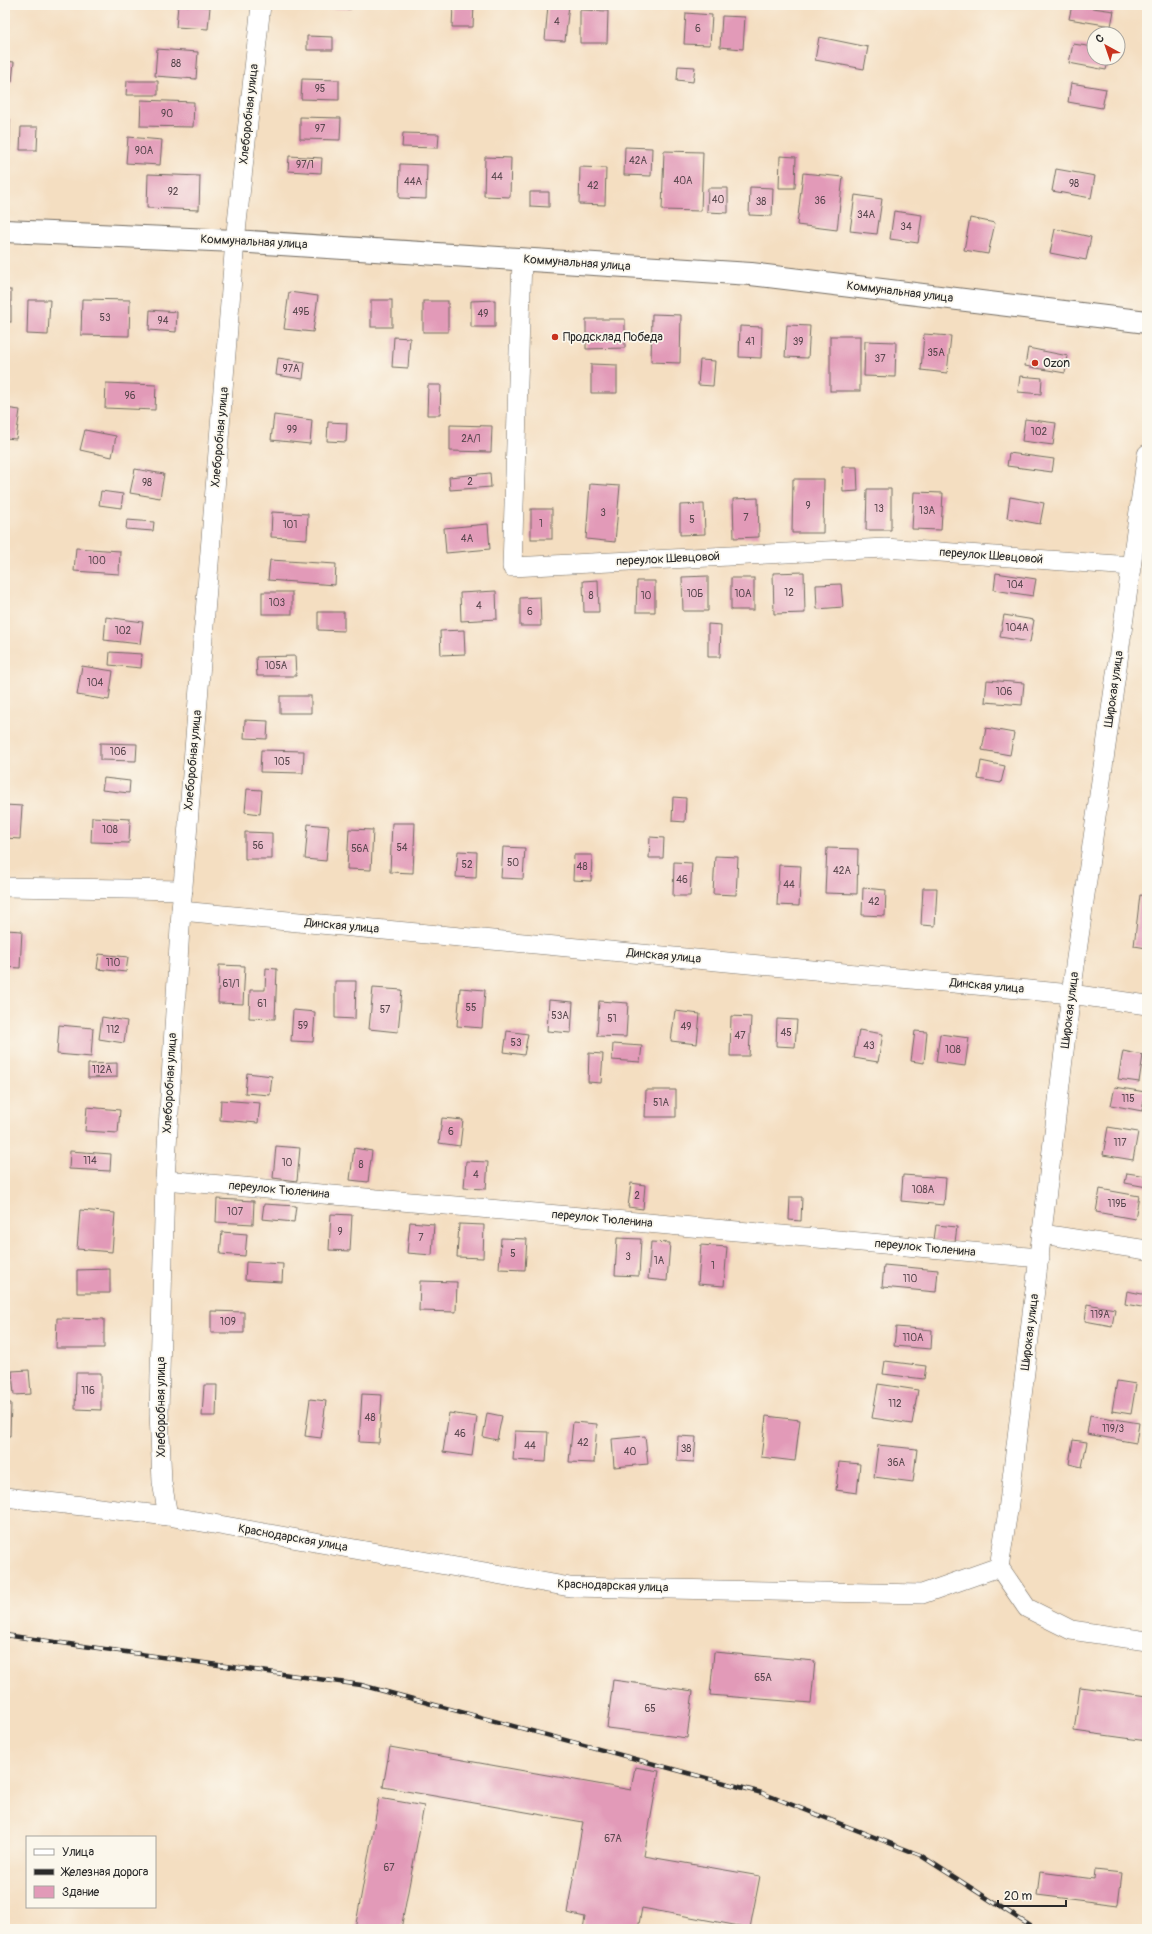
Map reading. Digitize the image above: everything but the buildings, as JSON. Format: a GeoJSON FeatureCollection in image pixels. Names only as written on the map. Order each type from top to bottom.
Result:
{"type":"FeatureCollection","features":[{"type":"Feature","properties":{"kind":"street","name":"Хлеборобная улица"},"geometry":{"type":"LineString","coordinates":[[168,1516],[162,1482],[159,1412],[164,1180],[181,911],[236,241],[261,5]]}},
{"type":"Feature","properties":{"kind":"street","name":"Коммунальная улица"},"geometry":{"type":"LineString","coordinates":[[5,231],[236,241],[751,274],[1147,322]]}},
{"type":"Feature","properties":{"kind":"street","name":"переулок Шевцовой"},"geometry":{"type":"LineString","coordinates":[[522,259],[512,567],[885,548],[1131,566]]}},
{"type":"Feature","properties":{"kind":"street","name":"Широкая улица"},"geometry":{"type":"LineString","coordinates":[[999,1567],[1008,1511],[1040,1258],[1071,994],[1147,454]]}},
{"type":"Feature","properties":{"kind":"street"},"geometry":{"type":"LineString","coordinates":[[5,887],[183,890]]}},
{"type":"Feature","properties":{"kind":"street","name":"Динская улица"},"geometry":{"type":"LineString","coordinates":[[181,911],[1071,994],[1147,1005]]}},
{"type":"Feature","properties":{"kind":"street","name":"переулок Тюленина"},"geometry":{"type":"LineString","coordinates":[[164,1180],[1040,1258]]}},
{"type":"Feature","properties":{"kind":"street"},"geometry":{"type":"LineString","coordinates":[[1042,1234],[1147,1250]]}},
{"type":"Feature","properties":{"kind":"street","name":"Краснодарская улица"},"geometry":{"type":"LineString","coordinates":[[5,1497],[168,1516],[570,1587],[922,1594],[999,1567]]}},
{"type":"Feature","properties":{"kind":"street"},"geometry":{"type":"LineString","coordinates":[[999,1567],[1027,1608],[1071,1630],[1147,1641]]}},
{"type":"Feature","properties":{"kind":"railway"},"geometry":{"type":"LineString","coordinates":[[5,1635],[361,1685],[762,1793],[920,1855],[1035,1929]]}},
{"type":"Feature","properties":{"kind":"place","name":"Продсклад Победа"},"geometry":{"type":"Point","coordinates":[555,337]}},
{"type":"Feature","properties":{"kind":"place","name":"Ozon"},"geometry":{"type":"Point","coordinates":[1035,363]}}]}
